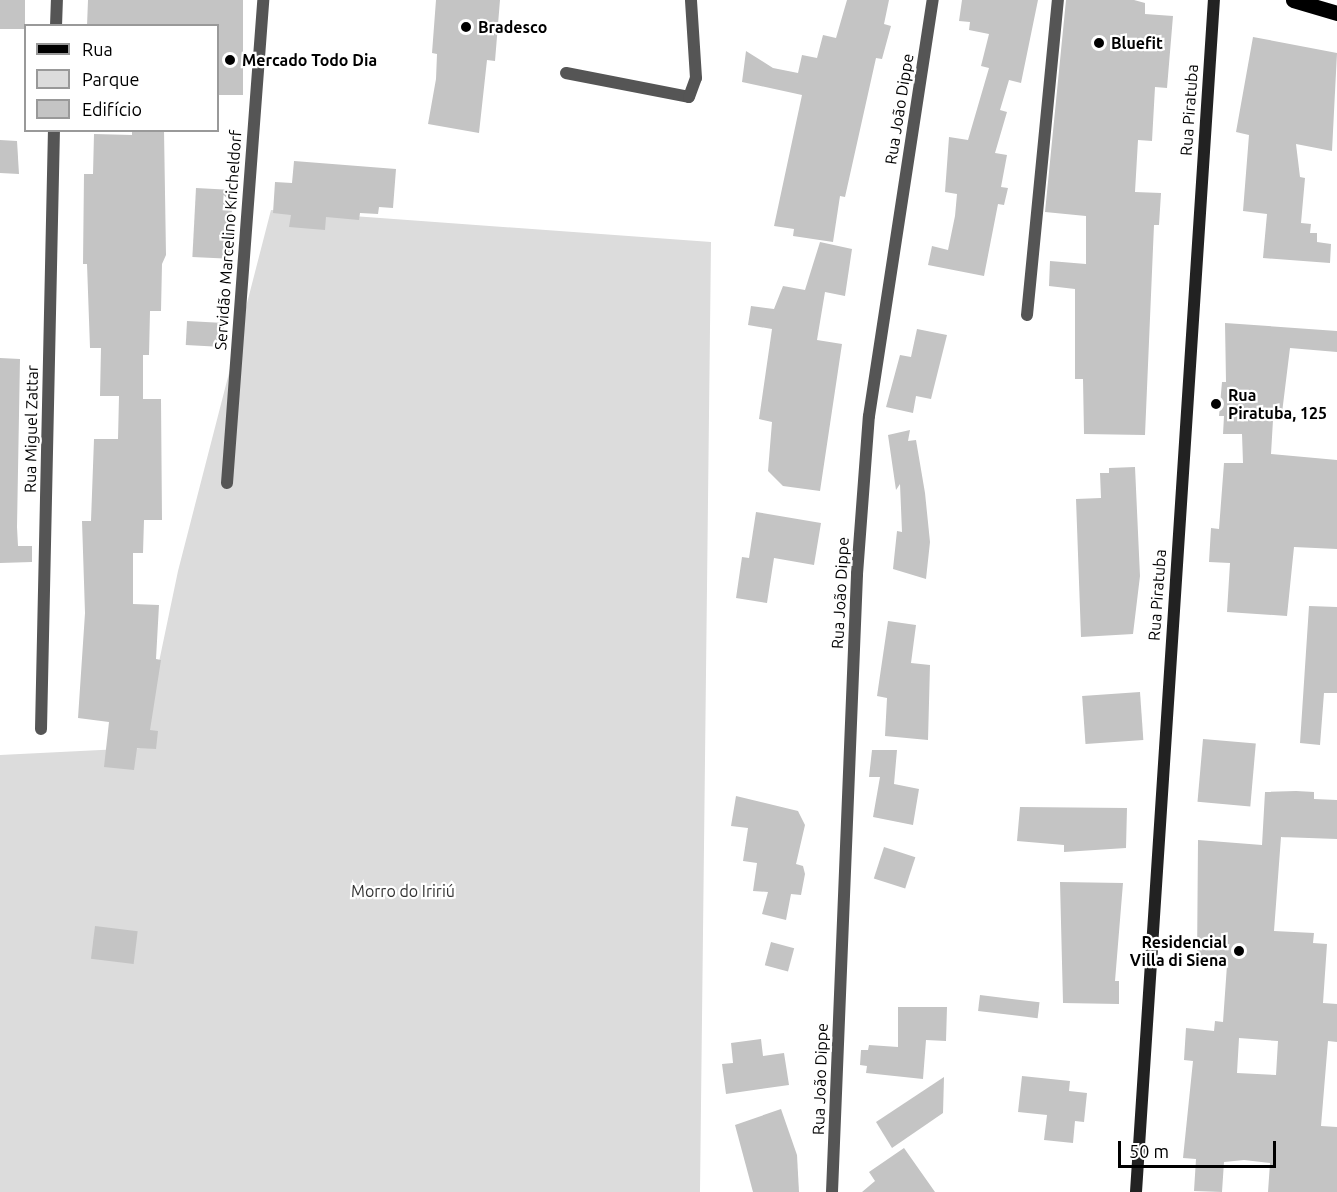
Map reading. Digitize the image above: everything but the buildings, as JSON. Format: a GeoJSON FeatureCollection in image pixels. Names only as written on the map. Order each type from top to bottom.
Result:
{"type":"FeatureCollection","features":[{"type":"Feature","properties":{"kind":"main road","name":"Rua Piratuba"},"geometry":{"type":"LineString","coordinates":[[1136,1192],[1214,0]]}},
{"type":"Feature","properties":{"kind":"main road"},"geometry":{"type":"LineString","coordinates":[[1293,0],[1337,14]]}},
{"type":"Feature","properties":{"kind":"street"},"geometry":{"type":"LineString","coordinates":[[56,24],[57,0]]}},
{"type":"Feature","properties":{"kind":"street","name":"Servidão Marcelino Kricheldorf"},"geometry":{"type":"LineString","coordinates":[[227,483],[263,0]]}},
{"type":"Feature","properties":{"kind":"street"},"geometry":{"type":"LineString","coordinates":[[566,73],[689,97],[696,78],[691,0]]}},
{"type":"Feature","properties":{"kind":"street","name":"Rua João Dippe"},"geometry":{"type":"LineString","coordinates":[[832,1192],[857,574],[867,448],[933,0]]}},
{"type":"Feature","properties":{"kind":"street"},"geometry":{"type":"LineString","coordinates":[[1027,315],[1058,0]]}},
{"type":"Feature","properties":{"kind":"street","name":"Rua Miguel Zattar"},"geometry":{"type":"LineString","coordinates":[[41,729],[54,132]]}},
{"type":"Feature","properties":{"kind":"green space","name":"Morro do Iririú"},"geometry":{"type":"Polygon","coordinates":[[[271,210],[711,242],[700,1192],[0,1192],[0,755],[141,748],[178,571],[271,210]]]}},
{"type":"Feature","properties":{"kind":"place","name":"Bradesco"},"geometry":{"type":"Point","coordinates":[466,27]}},
{"type":"Feature","properties":{"kind":"place","name":"Bluefit"},"geometry":{"type":"Point","coordinates":[1099,43]}},
{"type":"Feature","properties":{"kind":"place","name":"Mercado Todo Dia"},"geometry":{"type":"Point","coordinates":[230,60]}},
{"type":"Feature","properties":{"kind":"place","name":"Rua Piratuba, 125"},"geometry":{"type":"Point","coordinates":[1216,404]}},
{"type":"Feature","properties":{"kind":"place","name":"Residencial Villa di Siena"},"geometry":{"type":"Point","coordinates":[1239,951]}}]}
